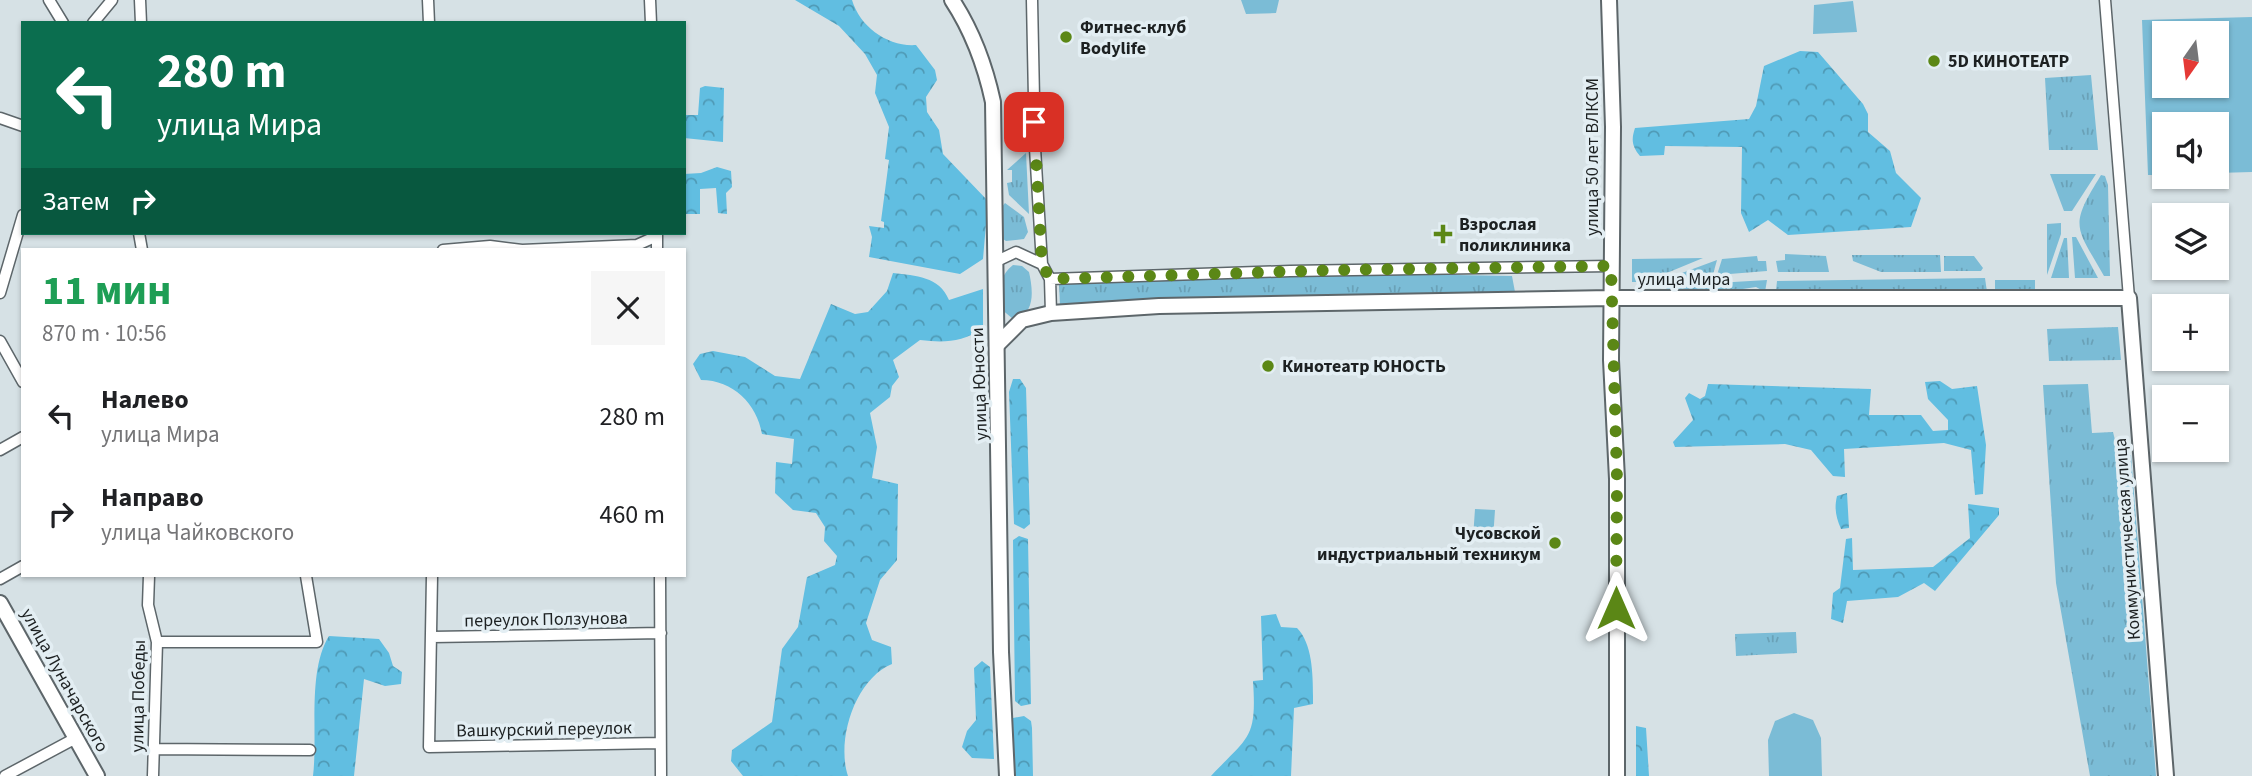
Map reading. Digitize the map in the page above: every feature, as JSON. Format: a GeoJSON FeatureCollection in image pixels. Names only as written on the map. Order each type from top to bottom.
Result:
{"type":"FeatureCollection","features":[{"type":"Feature","properties":{"kind":"street"},"geometry":{"type":"LineString","coordinates":[[49,0],[62,21]]}},
{"type":"Feature","properties":{"kind":"street"},"geometry":{"type":"LineString","coordinates":[[95,21],[112,0]]}},
{"type":"Feature","properties":{"kind":"street"},"geometry":{"type":"LineString","coordinates":[[139,0],[141,21]]}},
{"type":"Feature","properties":{"kind":"street"},"geometry":{"type":"LineString","coordinates":[[428,0],[429,21]]}},
{"type":"Feature","properties":{"kind":"street"},"geometry":{"type":"LineString","coordinates":[[650,0],[651,21]]}},
{"type":"Feature","properties":{"kind":"street","name":"улица Юности"},"geometry":{"type":"LineString","coordinates":[[952,0],[968,25],[986,70],[993,102],[1001,652],[1007,776]]}},
{"type":"Feature","properties":{"kind":"street"},"geometry":{"type":"LineString","coordinates":[[1032,0],[1035,148],[1042,264],[1050,279],[1051,313]]}},
{"type":"Feature","properties":{"kind":"street","name":"улица 50 лет ВЛКСМ"},"geometry":{"type":"LineString","coordinates":[[1609,0],[1613,127],[1611,298],[1617,479],[1617,776]]}},
{"type":"Feature","properties":{"kind":"street"},"geometry":{"type":"LineString","coordinates":[[2105,0],[2129,298]]}},
{"type":"Feature","properties":{"kind":"street"},"geometry":{"type":"LineString","coordinates":[[0,118],[21,125]]}},
{"type":"Feature","properties":{"kind":"street"},"geometry":{"type":"LineString","coordinates":[[0,293],[21,222]]}},
{"type":"Feature","properties":{"kind":"street"},"geometry":{"type":"LineString","coordinates":[[568,248],[636,245],[655,235]]}},
{"type":"Feature","properties":{"kind":"street"},"geometry":{"type":"LineString","coordinates":[[471,248],[510,248]]}},
{"type":"Feature","properties":{"kind":"street"},"geometry":{"type":"LineString","coordinates":[[997,261],[1016,252],[1042,264]]}},
{"type":"Feature","properties":{"kind":"street"},"geometry":{"type":"LineString","coordinates":[[1050,279],[1338,270],[1611,266]]}},
{"type":"Feature","properties":{"kind":"street","name":"улица Мира"},"geometry":{"type":"LineString","coordinates":[[998,344],[1022,320],[1051,313],[1201,304],[1611,298],[2129,298]]}},
{"type":"Feature","properties":{"kind":"street","name":"Коммунистическая улица"},"geometry":{"type":"LineString","coordinates":[[2129,298],[2166,776]]}},
{"type":"Feature","properties":{"kind":"street"},"geometry":{"type":"LineString","coordinates":[[0,341],[21,378]]}},
{"type":"Feature","properties":{"kind":"street"},"geometry":{"type":"LineString","coordinates":[[0,450],[21,438]]}},
{"type":"Feature","properties":{"kind":"street"},"geometry":{"type":"LineString","coordinates":[[0,579],[21,567]]}},
{"type":"Feature","properties":{"kind":"street","name":"улица Победы"},"geometry":{"type":"LineString","coordinates":[[149,577],[148,605],[156,642],[153,776]]}},
{"type":"Feature","properties":{"kind":"street"},"geometry":{"type":"LineString","coordinates":[[156,642],[317,642],[306,577]]}},
{"type":"Feature","properties":{"kind":"street"},"geometry":{"type":"LineString","coordinates":[[432,577],[432,637]]}},
{"type":"Feature","properties":{"kind":"street"},"geometry":{"type":"LineString","coordinates":[[660,577],[661,776]]}},
{"type":"Feature","properties":{"kind":"street","name":"улица Луначарского"},"geometry":{"type":"LineString","coordinates":[[0,604],[97,776]]}},
{"type":"Feature","properties":{"kind":"street","name":"переулок Ползунова"},"geometry":{"type":"LineString","coordinates":[[432,637],[661,633]]}},
{"type":"Feature","properties":{"kind":"street","name":"Вашкурский переулок"},"geometry":{"type":"LineString","coordinates":[[432,637],[429,747],[660,743]]}},
{"type":"Feature","properties":{"kind":"street"},"geometry":{"type":"LineString","coordinates":[[5,776],[74,739]]}},
{"type":"Feature","properties":{"kind":"street"},"geometry":{"type":"LineString","coordinates":[[153,749],[310,750]]}},
{"type":"Feature","properties":{"kind":"green space"},"geometry":{"type":"Polygon","coordinates":[[[795,0],[852,0],[868,27],[895,43],[916,45],[935,70],[937,80],[926,97],[927,112],[939,130],[943,154],[988,201],[983,259],[960,274],[869,257],[872,237],[869,226],[884,228],[884,222],[881,221],[889,160],[885,159],[889,127],[875,93],[877,75],[865,54],[839,26],[795,0]]]}},
{"type":"Feature","properties":{"kind":"green space"},"geometry":{"type":"Polygon","coordinates":[[[1241,0],[1279,0],[1276,13],[1246,14],[1241,0]]]}},
{"type":"Feature","properties":{"kind":"green space"},"geometry":{"type":"Polygon","coordinates":[[[1853,1],[1857,32],[1813,34],[1814,5],[1853,1]]]}},
{"type":"Feature","properties":{"kind":"green space"},"geometry":{"type":"Polygon","coordinates":[[[2252,17],[2252,172],[2229,173],[2229,112],[2152,112],[2152,175],[2148,175],[2142,20],[2252,17]]]}},
{"type":"Feature","properties":{"kind":"green space"},"geometry":{"type":"Polygon","coordinates":[[[1800,51],[1818,52],[1863,104],[1868,114],[1868,132],[1890,151],[1896,173],[1921,198],[1911,227],[1788,235],[1768,220],[1749,232],[1741,213],[1742,147],[1665,146],[1664,155],[1640,156],[1635,149],[1635,128],[1749,119],[1756,106],[1764,66],[1800,51]]]}},
{"type":"Feature","properties":{"kind":"green space"},"geometry":{"type":"Polygon","coordinates":[[[2091,75],[2098,150],[2049,150],[2045,78],[2091,75]]]}},
{"type":"Feature","properties":{"kind":"green space"},"geometry":{"type":"Polygon","coordinates":[[[700,88],[724,88],[723,142],[686,138],[686,115],[698,115],[700,88]]]}},
{"type":"Feature","properties":{"kind":"green space"},"geometry":{"type":"Polygon","coordinates":[[[1026,153],[1029,214],[1009,195],[1007,183],[1012,182],[1012,170],[1007,170],[1026,153]]]}},
{"type":"Feature","properties":{"kind":"green space"},"geometry":{"type":"Polygon","coordinates":[[[717,167],[731,171],[732,187],[726,193],[727,214],[718,213],[716,188],[700,189],[700,214],[686,214],[686,174],[701,173],[717,167]]]}},
{"type":"Feature","properties":{"kind":"green space"},"geometry":{"type":"Polygon","coordinates":[[[2050,174],[2096,174],[2072,211],[2064,211],[2050,174]]]}},
{"type":"Feature","properties":{"kind":"green space"},"geometry":{"type":"Polygon","coordinates":[[[2101,175],[2105,176],[2108,185],[2110,276],[2104,276],[2087,246],[2080,226],[2084,206],[2101,175]]]}},
{"type":"Feature","properties":{"kind":"green space"},"geometry":{"type":"Polygon","coordinates":[[[1005,203],[1024,217],[1028,232],[1024,239],[1006,241],[1000,237],[1001,208],[1005,203]]]}},
{"type":"Feature","properties":{"kind":"green space"},"geometry":{"type":"Polygon","coordinates":[[[2061,223],[2061,234],[2047,275],[2047,224],[2061,223]]]}},
{"type":"Feature","properties":{"kind":"green space"},"geometry":{"type":"Polygon","coordinates":[[[2072,237],[2076,237],[2098,278],[2075,278],[2072,237]]]}},
{"type":"Feature","properties":{"kind":"green space"},"geometry":{"type":"Polygon","coordinates":[[[2064,238],[2067,238],[2069,278],[2051,278],[2064,238]]]}},
{"type":"Feature","properties":{"kind":"green space"},"geometry":{"type":"Polygon","coordinates":[[[1785,254],[1826,256],[1829,272],[1778,272],[1776,261],[1785,260],[1785,254]]]}},
{"type":"Feature","properties":{"kind":"green space"},"geometry":{"type":"Polygon","coordinates":[[[1852,255],[1940,255],[1941,272],[1881,272],[1853,261],[1852,255]]]}},
{"type":"Feature","properties":{"kind":"green space"},"geometry":{"type":"Polygon","coordinates":[[[1757,256],[1758,261],[1766,261],[1767,271],[1717,275],[1722,259],[1757,256]]]}},
{"type":"Feature","properties":{"kind":"green space"},"geometry":{"type":"Polygon","coordinates":[[[1944,256],[1974,256],[1983,268],[1981,271],[1944,271],[1944,256]]]}},
{"type":"Feature","properties":{"kind":"green space"},"geometry":{"type":"Polygon","coordinates":[[[1703,258],[1645,282],[1632,282],[1632,259],[1703,258]]]}},
{"type":"Feature","properties":{"kind":"green space"},"geometry":{"type":"Polygon","coordinates":[[[1717,260],[1712,278],[1663,280],[1717,260]]]}},
{"type":"Feature","properties":{"kind":"green space"},"geometry":{"type":"Polygon","coordinates":[[[1013,265],[1022,266],[1029,272],[1032,294],[1026,312],[1013,319],[1000,308],[1000,295],[1002,279],[1013,265]]]}},
{"type":"Feature","properties":{"kind":"green space"},"geometry":{"type":"Polygon","coordinates":[[[893,273],[933,282],[945,292],[949,300],[983,289],[983,329],[953,340],[920,340],[893,360],[899,377],[892,386],[890,397],[870,413],[877,447],[872,478],[898,484],[897,560],[880,580],[866,623],[872,640],[891,647],[892,664],[868,683],[852,712],[845,745],[848,776],[743,776],[731,761],[732,750],[772,722],[782,649],[798,627],[807,577],[835,565],[837,556],[824,541],[825,527],[816,513],[793,510],[775,493],[776,462],[792,464],[794,439],[762,434],[755,413],[742,396],[723,384],[701,380],[693,364],[700,354],[713,351],[745,357],[775,376],[800,379],[831,304],[855,314],[868,312],[887,291],[893,273]]]}},
{"type":"Feature","properties":{"kind":"green space"},"geometry":{"type":"Polygon","coordinates":[[[1398,274],[1512,276],[1515,292],[1423,298],[1060,306],[1059,283],[1398,274]]]}},
{"type":"Feature","properties":{"kind":"green space"},"geometry":{"type":"Polygon","coordinates":[[[1985,278],[1987,292],[1776,291],[1777,281],[1985,278]]]}},
{"type":"Feature","properties":{"kind":"green space"},"geometry":{"type":"Polygon","coordinates":[[[1767,280],[1765,292],[1756,287],[1723,292],[1667,292],[1666,286],[1767,280]]]}},
{"type":"Feature","properties":{"kind":"green space"},"geometry":{"type":"Polygon","coordinates":[[[1995,280],[2035,280],[2035,289],[1995,289],[1995,280]]]}},
{"type":"Feature","properties":{"kind":"green space"},"geometry":{"type":"Polygon","coordinates":[[[2118,327],[2121,360],[2049,361],[2047,329],[2118,327]]]}},
{"type":"Feature","properties":{"kind":"green space"},"geometry":{"type":"Polygon","coordinates":[[[1013,379],[1020,379],[1026,388],[1030,524],[1024,529],[1014,524],[1009,392],[1013,379]]]}},
{"type":"Feature","properties":{"kind":"green space"},"geometry":{"type":"Polygon","coordinates":[[[1940,381],[1952,389],[1977,386],[1986,445],[1983,494],[1975,495],[1971,450],[1944,443],[1844,449],[1845,477],[1833,476],[1811,450],[1785,444],[1675,447],[1673,442],[1693,420],[1685,398],[1689,393],[1700,399],[1705,396],[1708,384],[1871,389],[1869,415],[1921,415],[1933,431],[1948,430],[1948,420],[1928,399],[1925,382],[1940,381]]]}},
{"type":"Feature","properties":{"kind":"green space"},"geometry":{"type":"Polygon","coordinates":[[[2088,384],[2092,433],[2113,432],[2119,456],[2131,455],[2156,776],[2090,776],[2056,583],[2043,385],[2088,384]]]}},
{"type":"Feature","properties":{"kind":"green space"},"geometry":{"type":"Polygon","coordinates":[[[1847,493],[1849,528],[1841,529],[1836,513],[1836,501],[1837,496],[1847,493]]]}},
{"type":"Feature","properties":{"kind":"green space"},"geometry":{"type":"Polygon","coordinates":[[[1968,504],[1999,508],[1999,515],[1935,591],[1924,583],[1898,597],[1847,601],[1843,623],[1831,619],[1833,593],[1840,588],[1846,539],[1852,538],[1853,570],[1933,567],[1970,538],[1968,504]]]}},
{"type":"Feature","properties":{"kind":"green space"},"geometry":{"type":"Polygon","coordinates":[[[1475,509],[1495,510],[1493,539],[1473,538],[1475,509]]]}},
{"type":"Feature","properties":{"kind":"green space"},"geometry":{"type":"Polygon","coordinates":[[[1019,536],[1028,539],[1031,704],[1021,706],[1015,701],[1013,540],[1019,536]]]}},
{"type":"Feature","properties":{"kind":"green space"},"geometry":{"type":"Polygon","coordinates":[[[1276,614],[1281,627],[1297,628],[1303,635],[1310,653],[1312,674],[1313,704],[1294,708],[1291,776],[1211,776],[1247,736],[1253,715],[1253,681],[1263,680],[1261,616],[1276,614]]]}},
{"type":"Feature","properties":{"kind":"green space"},"geometry":{"type":"Polygon","coordinates":[[[1796,632],[1797,653],[1736,656],[1735,634],[1796,632]]]}},
{"type":"Feature","properties":{"kind":"green space"},"geometry":{"type":"Polygon","coordinates":[[[329,636],[379,639],[389,653],[393,666],[402,672],[401,684],[385,686],[364,679],[354,776],[313,776],[318,667],[329,636]]]}},
{"type":"Feature","properties":{"kind":"green space"},"geometry":{"type":"Polygon","coordinates":[[[982,661],[990,667],[994,759],[972,758],[962,747],[967,731],[976,720],[974,668],[982,661]]]}},
{"type":"Feature","properties":{"kind":"green space"},"geometry":{"type":"Polygon","coordinates":[[[1794,713],[1813,720],[1821,738],[1822,776],[1769,776],[1768,740],[1775,721],[1794,713]]]}},
{"type":"Feature","properties":{"kind":"green space"},"geometry":{"type":"Polygon","coordinates":[[[1024,716],[1031,721],[1033,776],[1014,776],[1013,718],[1024,716]]]}},
{"type":"Feature","properties":{"kind":"green space"},"geometry":{"type":"Polygon","coordinates":[[[1636,726],[1646,728],[1649,776],[1636,776],[1636,726]]]}},
{"type":"Feature","properties":{"kind":"place","name":"Фитнес-клуб Bodylife"},"geometry":{"type":"Point","coordinates":[1066,37]}},
{"type":"Feature","properties":{"kind":"place","name":"5D КИНОТЕАТР"},"geometry":{"type":"Point","coordinates":[1934,61]}},
{"type":"Feature","properties":{"kind":"place","name":"Взрослая поликлиника"},"geometry":{"type":"Point","coordinates":[1443,234]}},
{"type":"Feature","properties":{"kind":"place","name":"Кинотеатр ЮНОСТЬ"},"geometry":{"type":"Point","coordinates":[1268,366]}},
{"type":"Feature","properties":{"kind":"place","name":"Чусовской индустриальный техникум"},"geometry":{"type":"Point","coordinates":[1555,543]}},
{"type":"Feature","properties":{"kind":"route"},"geometry":{"type":"LineString","coordinates":[[1034,122],[1042,264],[1050,279],[1338,270],[1611,266],[1611,360],[1617,479],[1616,608]]}}]}
